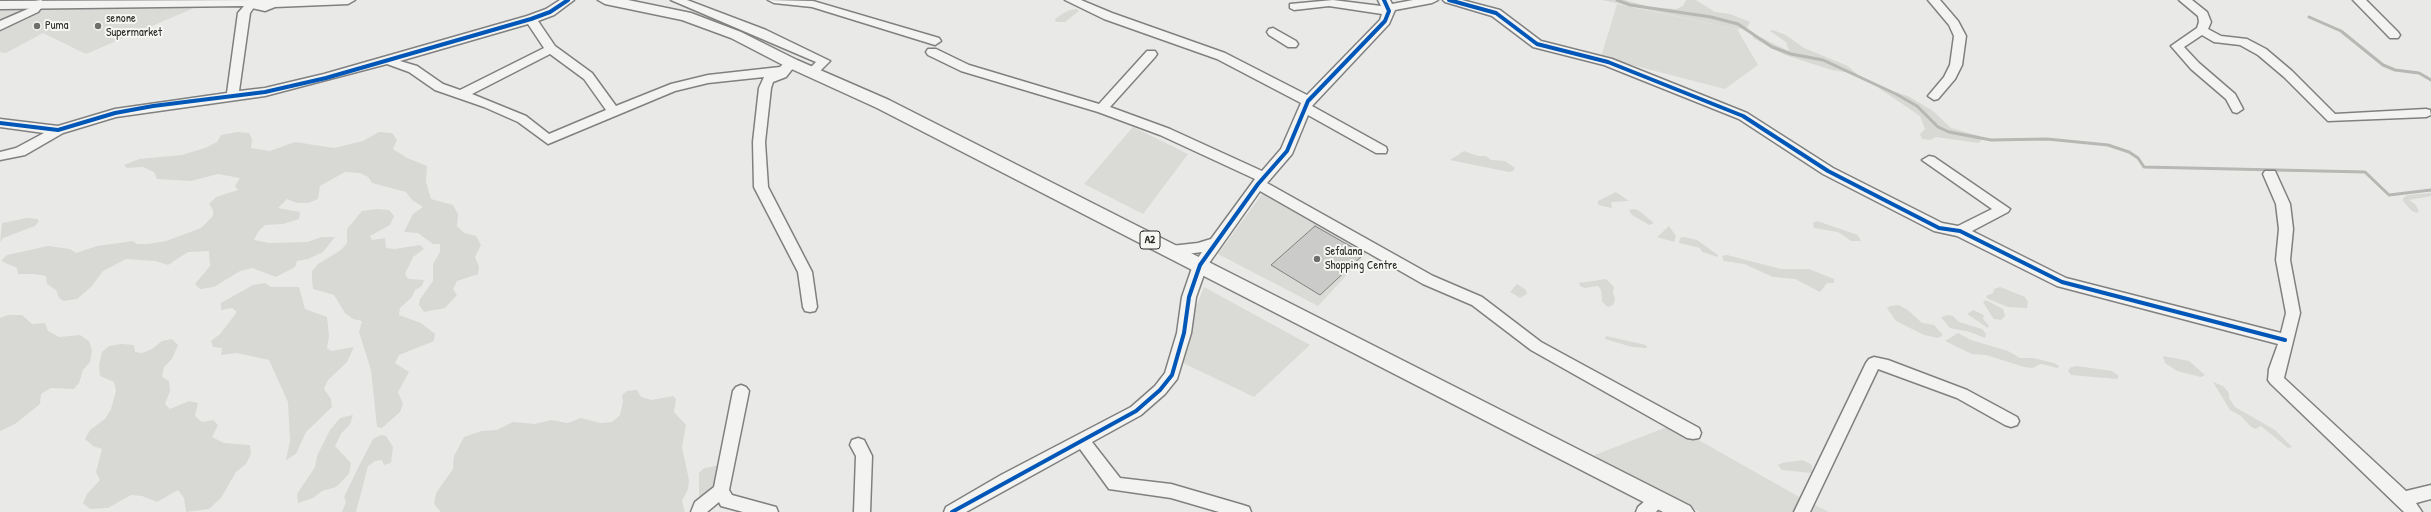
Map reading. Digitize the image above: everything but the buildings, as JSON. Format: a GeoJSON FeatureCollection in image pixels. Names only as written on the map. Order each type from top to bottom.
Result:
{"type":"FeatureCollection","features":[{"type":"Feature","properties":{"kind":"main road"},"geometry":{"type":"LineString","coordinates":[[0,5],[194,1],[253,2],[265,6],[279,2],[348,0]]}},
{"type":"Feature","properties":{"kind":"main road","name":"A2"},"geometry":{"type":"LineString","coordinates":[[605,0],[686,16],[736,34],[788,67],[812,72],[883,104],[1683,512]]}},
{"type":"Feature","properties":{"kind":"street"},"geometry":{"type":"LineString","coordinates":[[0,156],[20,152],[58,130],[123,111],[153,106],[232,98],[326,78],[531,19],[550,12],[568,0]]}},
{"type":"Feature","properties":{"kind":"street"},"geometry":{"type":"LineString","coordinates":[[680,0],[762,33],[824,61],[812,72]]}},
{"type":"Feature","properties":{"kind":"street"},"geometry":{"type":"LineString","coordinates":[[774,0],[813,4],[934,46],[965,68],[1102,109],[1166,132],[1261,181],[1428,280],[1477,301],[1536,346],[1693,433]]}},
{"type":"Feature","properties":{"kind":"street"},"geometry":{"type":"LineString","coordinates":[[1071,0],[1108,16],[1221,56],[1306,104],[1381,150]]}},
{"type":"Feature","properties":{"kind":"street"},"geometry":{"type":"LineString","coordinates":[[1294,6],[1329,3],[1387,6],[1432,0]]}},
{"type":"Feature","properties":{"kind":"street"},"geometry":{"type":"LineString","coordinates":[[1449,0],[1496,13],[1537,44],[1608,62],[1743,116],[1828,171],[1939,228],[1960,231],[2062,282],[2285,340]]}},
{"type":"Feature","properties":{"kind":"street"},"geometry":{"type":"LineString","coordinates":[[1934,0],[1954,24],[1960,36],[1956,65],[1949,79],[1934,96]]}},
{"type":"Feature","properties":{"kind":"street"},"geometry":{"type":"LineString","coordinates":[[2185,0],[2203,15],[2205,22],[2202,30],[2178,46],[2195,66],[2231,97],[2237,109]]}},
{"type":"Feature","properties":{"kind":"street"},"geometry":{"type":"LineString","coordinates":[[2359,0],[2394,35]]}},
{"type":"Feature","properties":{"kind":"street"},"geometry":{"type":"LineString","coordinates":[[232,98],[244,13],[253,2]]}},
{"type":"Feature","properties":{"kind":"street"},"geometry":{"type":"LineString","coordinates":[[0,26],[34,10],[39,3]]}},
{"type":"Feature","properties":{"kind":"street"},"geometry":{"type":"LineString","coordinates":[[952,512],[1007,480],[1136,411],[1160,390],[1172,376],[1184,333],[1189,297],[1197,279],[1200,265],[1214,243],[1286,151],[1306,104],[1384,21],[1387,6]]}},
{"type":"Feature","properties":{"kind":"street"},"geometry":{"type":"LineString","coordinates":[[531,19],[551,49],[588,76],[614,112]]}},
{"type":"Feature","properties":{"kind":"street"},"geometry":{"type":"LineString","coordinates":[[2202,30],[2218,39],[2243,42],[2262,52],[2288,74],[2332,118],[2426,113]]}},
{"type":"Feature","properties":{"kind":"street"},"geometry":{"type":"LineString","coordinates":[[1273,32],[1292,44]]}},
{"type":"Feature","properties":{"kind":"street"},"geometry":{"type":"LineString","coordinates":[[460,95],[551,49]]}},
{"type":"Feature","properties":{"kind":"street"},"geometry":{"type":"LineString","coordinates":[[1102,109],[1151,54]]}},
{"type":"Feature","properties":{"kind":"street"},"geometry":{"type":"LineString","coordinates":[[386,60],[413,69],[439,87],[488,104],[522,119],[548,140],[671,88],[708,79],[788,67]]}},
{"type":"Feature","properties":{"kind":"street"},"geometry":{"type":"LineString","coordinates":[[788,67],[784,74],[768,80],[765,88],[759,142],[761,187],[805,272],[810,307]]}},
{"type":"Feature","properties":{"kind":"street"},"geometry":{"type":"LineString","coordinates":[[0,123],[58,130]]}},
{"type":"Feature","properties":{"kind":"street"},"geometry":{"type":"LineString","coordinates":[[1929,160],[2003,209],[1960,231]]}},
{"type":"Feature","properties":{"kind":"street"},"geometry":{"type":"LineString","coordinates":[[2270,174],[2283,204],[2286,229],[2283,260],[2293,313],[2291,326],[2285,340],[2276,380],[2404,499],[2414,512]]}},
{"type":"Feature","properties":{"kind":"street"},"geometry":{"type":"LineString","coordinates":[[1171,251],[1198,248],[1214,243]]}},
{"type":"Feature","properties":{"kind":"street"},"geometry":{"type":"LineString","coordinates":[[1802,512],[1874,363],[1883,364],[1962,394],[2012,421]]}},
{"type":"Feature","properties":{"kind":"street"},"geometry":{"type":"LineString","coordinates":[[699,512],[701,507],[721,491],[741,391]]}},
{"type":"Feature","properties":{"kind":"street"},"geometry":{"type":"LineString","coordinates":[[1082,440],[1114,484],[1171,491],[1244,512]]}},
{"type":"Feature","properties":{"kind":"street"},"geometry":{"type":"LineString","coordinates":[[858,445],[864,456],[862,512]]}},
{"type":"Feature","properties":{"kind":"street"},"geometry":{"type":"LineString","coordinates":[[721,491],[728,501],[770,512]]}},
{"type":"Feature","properties":{"kind":"street"},"geometry":{"type":"LineString","coordinates":[[2404,499],[2431,492]]}},
{"type":"Feature","properties":{"kind":"street"},"geometry":{"type":"LineString","coordinates":[[1644,512],[1659,499]]}},
{"type":"Feature","properties":{"kind":"shaded area"},"geometry":{"type":"Polygon","coordinates":[[[0,0],[213,0],[86,54],[43,33],[6,53],[0,52],[0,0]]]}},
{"type":"Feature","properties":{"kind":"shaded area"},"geometry":{"type":"Polygon","coordinates":[[[1602,0],[1625,0],[1650,7],[1676,9],[1683,6],[1686,0],[1696,0],[1715,12],[1730,14],[1750,22],[1747,28],[1737,29],[1602,0]]]}},
{"type":"Feature","properties":{"kind":"shaded area"},"geometry":{"type":"Polygon","coordinates":[[[1617,4],[1737,29],[1758,65],[1725,89],[1601,57],[1617,4]]]}},
{"type":"Feature","properties":{"kind":"shaded area"},"geometry":{"type":"Polygon","coordinates":[[[1077,9],[1079,11],[1065,22],[1056,22],[1055,19],[1062,14],[1070,10],[1077,9]]]}},
{"type":"Feature","properties":{"kind":"shaded area"},"geometry":{"type":"Polygon","coordinates":[[[1773,30],[1786,35],[1804,48],[1848,66],[1857,74],[1832,70],[1785,55],[1753,38],[1753,36],[1760,37],[1789,51],[1786,42],[1770,31],[1773,30]]]}},
{"type":"Feature","properties":{"kind":"shaded area"},"geometry":{"type":"Polygon","coordinates":[[[1877,87],[1908,96],[1933,111],[1951,128],[1980,136],[1982,140],[1978,143],[1936,137],[1930,140],[1922,139],[1920,134],[1925,129],[1920,116],[1877,87]]]}},
{"type":"Feature","properties":{"kind":"shaded area"},"geometry":{"type":"Polygon","coordinates":[[[1133,127],[1188,154],[1143,214],[1084,184],[1133,127]]]}},
{"type":"Feature","properties":{"kind":"shaded area"},"geometry":{"type":"Polygon","coordinates":[[[238,132],[249,133],[252,139],[251,148],[270,151],[295,142],[334,148],[363,141],[379,132],[392,133],[397,140],[393,149],[407,158],[427,166],[426,182],[431,199],[453,205],[458,214],[457,226],[464,233],[476,236],[481,245],[475,257],[479,267],[478,274],[457,281],[453,289],[457,295],[445,308],[424,312],[419,305],[420,299],[433,281],[433,264],[440,252],[440,244],[433,244],[418,233],[404,232],[413,214],[423,207],[412,200],[406,192],[372,183],[368,177],[360,173],[345,172],[320,186],[318,199],[308,203],[297,203],[287,199],[278,208],[300,212],[299,219],[283,224],[265,225],[258,232],[254,240],[269,243],[307,242],[322,237],[335,237],[323,252],[308,259],[297,261],[295,267],[276,277],[252,268],[240,271],[214,287],[200,289],[195,284],[210,266],[209,251],[188,252],[168,265],[155,261],[126,259],[103,271],[92,286],[77,299],[64,301],[59,298],[56,290],[47,284],[46,276],[18,274],[17,268],[1,261],[7,255],[48,246],[70,249],[76,253],[97,246],[133,241],[137,244],[148,244],[166,241],[201,228],[213,216],[213,210],[209,204],[216,197],[238,190],[235,186],[240,178],[218,174],[191,181],[157,179],[154,172],[143,167],[127,168],[124,165],[139,159],[182,155],[205,148],[217,142],[221,135],[238,132]]]}},
{"type":"Feature","properties":{"kind":"shaded area"},"geometry":{"type":"Polygon","coordinates":[[[1464,151],[1478,156],[1486,156],[1491,160],[1505,161],[1515,168],[1513,171],[1509,172],[1450,160],[1464,151]]]}},
{"type":"Feature","properties":{"kind":"shaded area"},"geometry":{"type":"Polygon","coordinates":[[[1265,190],[1370,250],[1318,306],[1218,254],[1265,190]]]}},
{"type":"Feature","properties":{"kind":"shaded area"},"geometry":{"type":"Polygon","coordinates":[[[1616,192],[1629,201],[1611,202],[1612,208],[1598,205],[1598,201],[1616,192]]]}},
{"type":"Feature","properties":{"kind":"shaded area"},"geometry":{"type":"Polygon","coordinates":[[[2431,193],[2431,196],[2409,200],[2415,204],[2419,211],[2417,213],[2412,211],[2403,201],[2403,198],[2408,195],[2431,193]]]}},
{"type":"Feature","properties":{"kind":"shaded area"},"geometry":{"type":"Polygon","coordinates":[[[377,209],[389,210],[394,216],[390,225],[370,236],[372,240],[385,238],[386,248],[395,249],[420,245],[424,249],[413,257],[405,274],[408,279],[424,280],[422,286],[415,290],[412,297],[400,308],[399,315],[421,323],[435,334],[434,341],[399,355],[395,363],[409,372],[398,392],[403,404],[400,412],[382,428],[377,427],[371,370],[359,332],[362,321],[353,319],[345,313],[334,295],[313,289],[312,279],[312,271],[318,264],[341,250],[347,243],[347,229],[362,211],[377,209]]]}},
{"type":"Feature","properties":{"kind":"shaded area"},"geometry":{"type":"Polygon","coordinates":[[[1629,210],[1638,210],[1654,223],[1649,225],[1632,215],[1629,210]]]}},
{"type":"Feature","properties":{"kind":"shaded area"},"geometry":{"type":"Polygon","coordinates":[[[27,218],[37,219],[39,221],[35,226],[3,238],[0,242],[2,223],[27,218]]]}},
{"type":"Feature","properties":{"kind":"shaded area"},"geometry":{"type":"Polygon","coordinates":[[[1817,221],[1858,235],[1861,241],[1851,241],[1838,232],[1814,228],[1813,223],[1817,221]]]}},
{"type":"Feature","properties":{"kind":"shaded area"},"geometry":{"type":"Polygon","coordinates":[[[1669,226],[1676,236],[1674,242],[1657,237],[1669,226]]]}},
{"type":"Feature","properties":{"kind":"shaded area"},"geometry":{"type":"Polygon","coordinates":[[[1684,237],[1697,240],[1718,255],[1718,257],[1702,252],[1700,248],[1679,243],[1680,238],[1684,237]]]}},
{"type":"Feature","properties":{"kind":"shaded area"},"geometry":{"type":"Polygon","coordinates":[[[1727,255],[1781,269],[1809,269],[1834,279],[1834,283],[1827,283],[1820,292],[1795,279],[1773,277],[1744,264],[1724,261],[1722,256],[1727,255]]]}},
{"type":"Feature","properties":{"kind":"shaded area"},"geometry":{"type":"Polygon","coordinates":[[[1606,279],[1614,287],[1613,292],[1615,300],[1613,305],[1608,307],[1602,302],[1601,290],[1598,286],[1585,288],[1580,286],[1579,283],[1606,279]]]}},
{"type":"Feature","properties":{"kind":"shaded area"},"geometry":{"type":"Polygon","coordinates":[[[265,283],[271,287],[299,287],[305,309],[327,317],[329,336],[327,348],[331,351],[354,347],[347,362],[328,380],[324,389],[331,399],[332,407],[306,432],[296,454],[286,460],[290,441],[288,402],[269,360],[237,353],[221,355],[222,348],[213,347],[211,341],[220,334],[237,312],[232,308],[221,310],[221,303],[253,285],[265,283]]]}},
{"type":"Feature","properties":{"kind":"shaded area"},"geometry":{"type":"Polygon","coordinates":[[[1517,284],[1526,290],[1527,294],[1520,298],[1510,292],[1517,284]]]}},
{"type":"Feature","properties":{"kind":"shaded area"},"geometry":{"type":"Polygon","coordinates":[[[1204,287],[1310,345],[1254,397],[1181,362],[1192,317],[1204,287]]]}},
{"type":"Feature","properties":{"kind":"shaded area"},"geometry":{"type":"Polygon","coordinates":[[[2000,287],[2025,297],[2028,302],[2027,308],[2008,307],[1988,299],[1986,296],[1993,293],[1994,289],[2000,287]]]}},
{"type":"Feature","properties":{"kind":"shaded area"},"geometry":{"type":"Polygon","coordinates":[[[1986,300],[2003,309],[2005,316],[2001,320],[1994,319],[1991,315],[1983,302],[1986,300]]]}},
{"type":"Feature","properties":{"kind":"shaded area"},"geometry":{"type":"Polygon","coordinates":[[[1899,305],[1909,311],[1922,323],[1934,325],[1943,335],[1938,338],[1924,335],[1896,321],[1887,308],[1890,306],[1899,305]]]}},
{"type":"Feature","properties":{"kind":"shaded area"},"geometry":{"type":"Polygon","coordinates":[[[1973,310],[1984,315],[1983,319],[1989,326],[1988,328],[1967,314],[1973,310]]]}},
{"type":"Feature","properties":{"kind":"shaded area"},"geometry":{"type":"Polygon","coordinates":[[[8,315],[22,315],[32,324],[45,323],[48,331],[59,337],[80,335],[89,341],[92,351],[90,362],[83,370],[79,383],[74,389],[51,388],[41,394],[40,404],[15,424],[0,431],[0,318],[8,315]]]}},
{"type":"Feature","properties":{"kind":"shaded area"},"geometry":{"type":"Polygon","coordinates":[[[1948,315],[1953,316],[1959,322],[1982,329],[1986,334],[1985,338],[1970,332],[1950,328],[1941,317],[1948,315]]]}},
{"type":"Feature","properties":{"kind":"shaded area"},"geometry":{"type":"Polygon","coordinates":[[[1958,333],[1971,340],[2008,351],[2020,358],[2033,358],[2054,363],[2059,366],[2058,368],[2041,364],[2032,368],[2024,367],[1986,355],[1972,354],[1945,341],[1958,333]]]}},
{"type":"Feature","properties":{"kind":"shaded area"},"geometry":{"type":"Polygon","coordinates":[[[1606,336],[1646,345],[1647,348],[1632,347],[1605,339],[1606,336]]]}},
{"type":"Feature","properties":{"kind":"shaded area"},"geometry":{"type":"Polygon","coordinates":[[[172,339],[178,345],[172,359],[164,367],[162,377],[169,381],[170,391],[165,404],[170,409],[189,401],[198,403],[195,416],[202,422],[213,420],[218,425],[212,437],[224,443],[250,445],[251,454],[246,464],[236,472],[221,498],[209,509],[186,512],[184,498],[178,490],[157,502],[142,496],[131,495],[108,508],[90,509],[83,503],[87,494],[100,480],[96,472],[102,449],[93,446],[85,439],[90,430],[105,419],[111,409],[116,391],[114,382],[100,376],[99,365],[102,352],[109,346],[121,344],[134,345],[135,352],[142,353],[152,349],[162,341],[172,339]]]}},
{"type":"Feature","properties":{"kind":"shaded area"},"geometry":{"type":"Polygon","coordinates":[[[2163,356],[2189,361],[2205,375],[2201,377],[2177,371],[2165,363],[2163,356]]]}},
{"type":"Feature","properties":{"kind":"shaded area"},"geometry":{"type":"Polygon","coordinates":[[[2077,366],[2112,371],[2119,376],[2117,379],[2071,375],[2068,371],[2071,367],[2077,366]]]}},
{"type":"Feature","properties":{"kind":"shaded area"},"geometry":{"type":"Polygon","coordinates":[[[2213,382],[2223,386],[2229,393],[2229,398],[2235,407],[2275,430],[2292,447],[2288,448],[2261,426],[2255,429],[2250,426],[2241,416],[2230,410],[2213,382]]]}},
{"type":"Feature","properties":{"kind":"shaded area"},"geometry":{"type":"Polygon","coordinates":[[[637,390],[641,397],[652,400],[673,396],[676,399],[674,412],[686,425],[682,447],[689,480],[688,489],[682,501],[685,512],[441,512],[434,504],[436,493],[453,469],[454,456],[464,437],[481,431],[497,430],[513,422],[535,424],[551,420],[568,423],[581,418],[601,423],[612,422],[620,415],[623,402],[622,395],[627,391],[637,390]]]}},
{"type":"Feature","properties":{"kind":"shaded area"},"geometry":{"type":"Polygon","coordinates":[[[353,415],[350,424],[341,434],[335,446],[351,463],[349,474],[336,487],[322,491],[313,498],[298,503],[297,494],[315,467],[317,456],[330,430],[340,418],[353,415]]]}},
{"type":"Feature","properties":{"kind":"shaded area"},"geometry":{"type":"Polygon","coordinates":[[[1672,425],[1803,499],[1829,512],[1700,512],[1592,456],[1672,425]]]}},
{"type":"Feature","properties":{"kind":"shaded area"},"geometry":{"type":"Polygon","coordinates":[[[381,435],[386,436],[393,447],[391,463],[384,465],[382,460],[375,461],[368,466],[356,512],[342,512],[346,502],[344,497],[358,468],[373,439],[381,435]]]}},
{"type":"Feature","properties":{"kind":"shaded area"},"geometry":{"type":"Polygon","coordinates":[[[1803,460],[1812,465],[1812,473],[1782,470],[1778,465],[1782,463],[1803,460]]]}},
{"type":"Feature","properties":{"kind":"shaded area"},"geometry":{"type":"Polygon","coordinates":[[[722,465],[721,482],[707,495],[699,496],[699,473],[704,468],[722,465]]]}},
{"type":"Feature","properties":{"kind":"waterway"},"geometry":{"type":"LineString","coordinates":[[1617,0],[1630,5],[1711,17],[1738,24],[1772,47],[1791,54],[1823,60],[1896,94],[1917,106],[1938,127],[1949,132],[1991,140],[2047,139],[2108,145],[2129,152],[2138,158],[2144,167],[2365,172],[2389,195],[2431,190]]}},
{"type":"Feature","properties":{"kind":"waterway"},"geometry":{"type":"LineString","coordinates":[[2309,17],[2341,31],[2383,65],[2395,70],[2419,73],[2431,80]]}},
{"type":"Feature","properties":{"kind":"cycle path"},"geometry":{"type":"LineString","coordinates":[[0,123],[58,130],[115,113],[153,106],[265,92],[326,78],[531,19],[550,12],[568,0]]}},
{"type":"Feature","properties":{"kind":"cycle path"},"geometry":{"type":"LineString","coordinates":[[952,512],[1007,480],[1136,411],[1160,390],[1172,375],[1184,333],[1189,297],[1200,265],[1258,184],[1287,151],[1308,101],[1385,21],[1389,11],[1384,0]]}},
{"type":"Feature","properties":{"kind":"cycle path"},"geometry":{"type":"LineString","coordinates":[[1449,0],[1496,13],[1537,44],[1608,62],[1743,116],[1828,171],[1939,228],[1960,231],[2062,282],[2285,340]]}},
{"type":"Feature","properties":{"kind":"place","name":"Puma"},"geometry":{"type":"Point","coordinates":[37,26]}},
{"type":"Feature","properties":{"kind":"place","name":"senone Supermarket"},"geometry":{"type":"Point","coordinates":[98,26]}},
{"type":"Feature","properties":{"kind":"place","name":"Sefalana Shopping Centre"},"geometry":{"type":"Point","coordinates":[1317,259]}}]}
